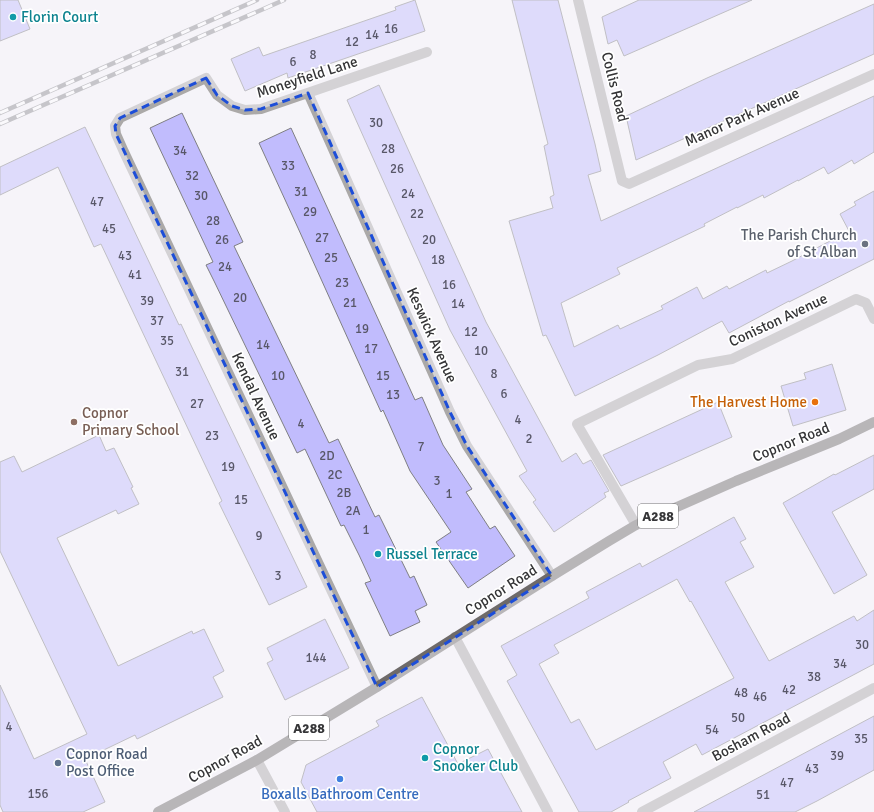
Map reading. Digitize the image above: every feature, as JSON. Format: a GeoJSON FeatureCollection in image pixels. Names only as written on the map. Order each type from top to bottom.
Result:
{"type":"FeatureCollection","features":[{"type":"Feature","properties":{"kind":"main road","name":"Copnor Road"},"geometry":{"type":"LineString","coordinates":[[158,812],[257,760],[377,687],[609,540],[636,525],[736,481],[839,439],[874,422]]}},
{"type":"Feature","properties":{"kind":"street","name":"Collis Road"},"geometry":{"type":"LineString","coordinates":[[579,0],[622,181]]}},
{"type":"Feature","properties":{"kind":"street","name":"Moneyfield Lane"},"geometry":{"type":"LineString","coordinates":[[120,118],[206,78],[218,95],[232,106],[244,110],[261,109],[427,52]]}},
{"type":"Feature","properties":{"kind":"street","name":"Manor Park Avenue"},"geometry":{"type":"LineString","coordinates":[[622,181],[630,184],[874,74]]}},
{"type":"Feature","properties":{"kind":"street","name":"Keswick Avenue"},"geometry":{"type":"LineString","coordinates":[[308,93],[450,412],[467,446],[552,576]]}},
{"type":"Feature","properties":{"kind":"street","name":"Kendal Avenue"},"geometry":{"type":"LineString","coordinates":[[120,118],[114,126],[116,134],[377,687]]}},
{"type":"Feature","properties":{"kind":"street","name":"Coniston Avenue"},"geometry":{"type":"LineString","coordinates":[[636,525],[577,424],[698,365],[732,359],[856,299],[866,303],[874,319]]}},
{"type":"Feature","properties":{"kind":"street"},"geometry":{"type":"LineString","coordinates":[[455,637],[548,812]]}},
{"type":"Feature","properties":{"kind":"street","name":"Bosham Road"},"geometry":{"type":"LineString","coordinates":[[642,812],[874,688]]}},
{"type":"Feature","properties":{"kind":"street"},"geometry":{"type":"LineString","coordinates":[[257,760],[285,812]]}},
{"type":"Feature","properties":{"kind":"highlighted area"},"geometry":{"type":"Polygon","coordinates":[[[206,78],[217,95],[232,106],[245,110],[261,109],[308,93],[450,412],[467,446],[552,576],[377,687],[116,134],[115,126],[120,118],[206,78]]]}},
{"type":"Feature","properties":{"kind":"building","name":"Florin Court"},"geometry":{"type":"Polygon","coordinates":[[[0,0],[18,0],[30,29],[0,41],[0,0]]]}},
{"type":"Feature","properties":{"kind":"building"},"geometry":{"type":"Polygon","coordinates":[[[415,0],[425,31],[288,78],[287,73],[245,91],[231,59],[259,47],[263,56],[396,10],[395,7],[415,0]]]}},
{"type":"Feature","properties":{"kind":"building"},"geometry":{"type":"Polygon","coordinates":[[[512,0],[558,0],[601,171],[588,175],[601,221],[874,96],[874,152],[854,164],[852,160],[828,174],[824,167],[764,198],[763,195],[737,207],[704,224],[705,226],[617,268],[620,274],[561,303],[574,347],[618,325],[620,329],[663,309],[661,306],[697,287],[703,299],[727,286],[729,289],[766,270],[767,273],[792,261],[849,231],[840,214],[856,205],[854,202],[874,191],[874,259],[789,301],[729,333],[722,321],[575,396],[546,335],[543,336],[509,221],[553,208],[550,197],[554,195],[544,146],[548,144],[512,0]]]}},
{"type":"Feature","properties":{"kind":"building"},"geometry":{"type":"Polygon","coordinates":[[[639,0],[752,0],[624,56],[617,40],[608,44],[602,17],[639,0]]]}},
{"type":"Feature","properties":{"kind":"building"},"geometry":{"type":"Polygon","coordinates":[[[874,4],[874,54],[636,160],[626,116],[707,78],[874,4]]]}},
{"type":"Feature","properties":{"kind":"building"},"geometry":{"type":"Polygon","coordinates":[[[379,85],[486,322],[562,462],[576,453],[583,464],[591,460],[609,491],[604,493],[606,497],[554,532],[533,502],[536,500],[519,476],[527,471],[450,330],[347,100],[379,85]]]}},
{"type":"Feature","properties":{"kind":"building"},"geometry":{"type":"Polygon","coordinates":[[[182,113],[243,242],[234,246],[329,443],[338,439],[375,517],[379,515],[410,578],[414,576],[427,605],[415,611],[420,622],[390,636],[365,583],[371,581],[359,555],[344,525],[341,526],[305,449],[297,453],[206,265],[213,262],[150,128],[182,113]]]}},
{"type":"Feature","properties":{"kind":"building"},"geometry":{"type":"Polygon","coordinates":[[[85,127],[179,325],[181,324],[307,587],[269,605],[219,503],[222,501],[101,244],[94,247],[58,167],[0,195],[0,167],[85,127]]]}},
{"type":"Feature","properties":{"kind":"building"},"geometry":{"type":"Polygon","coordinates":[[[291,128],[415,400],[422,397],[443,445],[472,489],[466,492],[490,529],[495,526],[515,556],[468,588],[436,542],[451,532],[410,471],[383,410],[381,412],[259,143],[291,128]]]}},
{"type":"Feature","properties":{"kind":"building","name":"The Harvest Home"},"geometry":{"type":"Polygon","coordinates":[[[832,364],[846,410],[793,426],[781,386],[806,379],[804,373],[832,364]]]}},
{"type":"Feature","properties":{"kind":"building"},"geometry":{"type":"Polygon","coordinates":[[[718,402],[732,437],[621,486],[603,455],[718,402]]]}},
{"type":"Feature","properties":{"kind":"building"},"geometry":{"type":"Polygon","coordinates":[[[99,435],[106,451],[114,448],[133,487],[131,488],[139,504],[118,514],[116,510],[57,538],[118,666],[192,631],[193,634],[204,629],[224,671],[213,677],[223,697],[137,739],[135,735],[85,759],[105,802],[83,812],[3,812],[0,805],[0,685],[34,759],[87,734],[0,551],[0,462],[14,456],[22,472],[99,435]]]}},
{"type":"Feature","properties":{"kind":"building"},"geometry":{"type":"Polygon","coordinates":[[[874,455],[874,489],[832,512],[867,575],[834,594],[783,503],[834,474],[835,475],[874,455]]]}},
{"type":"Feature","properties":{"kind":"building"},"geometry":{"type":"Polygon","coordinates":[[[734,517],[746,539],[740,542],[754,567],[725,582],[769,661],[854,616],[857,621],[874,610],[874,664],[702,755],[696,744],[663,762],[671,778],[611,812],[579,812],[507,681],[517,675],[501,646],[589,598],[586,592],[640,563],[642,567],[734,517]],[[677,579],[554,645],[559,653],[539,664],[571,723],[579,719],[596,750],[734,678],[691,601],[690,602],[677,579]]]}},
{"type":"Feature","properties":{"kind":"building"},"geometry":{"type":"Polygon","coordinates":[[[325,619],[349,668],[285,700],[267,663],[273,660],[267,648],[325,619]]]}},
{"type":"Feature","properties":{"kind":"building"},"geometry":{"type":"Polygon","coordinates":[[[422,697],[458,764],[488,749],[522,812],[317,812],[301,782],[306,765],[379,726],[376,721],[422,697]]]}},
{"type":"Feature","properties":{"kind":"building"},"geometry":{"type":"Polygon","coordinates":[[[874,716],[874,770],[817,801],[795,812],[694,812],[874,716]]]}},
{"type":"Feature","properties":{"kind":"railway"},"geometry":{"type":"LineString","coordinates":[[0,113],[257,0]]}},
{"type":"Feature","properties":{"kind":"railway"},"geometry":{"type":"LineString","coordinates":[[0,124],[284,0]]}},
{"type":"Feature","properties":{"kind":"place","name":"Florin Court"},"geometry":{"type":"Point","coordinates":[13,17]}},
{"type":"Feature","properties":{"kind":"place","name":"The Parish Church of St Alban"},"geometry":{"type":"Point","coordinates":[865,244]}},
{"type":"Feature","properties":{"kind":"place","name":"The Harvest Home"},"geometry":{"type":"Point","coordinates":[815,402]}},
{"type":"Feature","properties":{"kind":"place","name":"Copnor Primary School"},"geometry":{"type":"Point","coordinates":[74,422]}},
{"type":"Feature","properties":{"kind":"place","name":"Russel Terrace"},"geometry":{"type":"Point","coordinates":[378,554]}},
{"type":"Feature","properties":{"kind":"place","name":"Copnor Snooker Club"},"geometry":{"type":"Point","coordinates":[425,758]}},
{"type":"Feature","properties":{"kind":"place","name":"Copnor Road Post Office"},"geometry":{"type":"Point","coordinates":[58,763]}},
{"type":"Feature","properties":{"kind":"place","name":"Boxalls Bathroom Centre"},"geometry":{"type":"Point","coordinates":[340,779]}}]}
